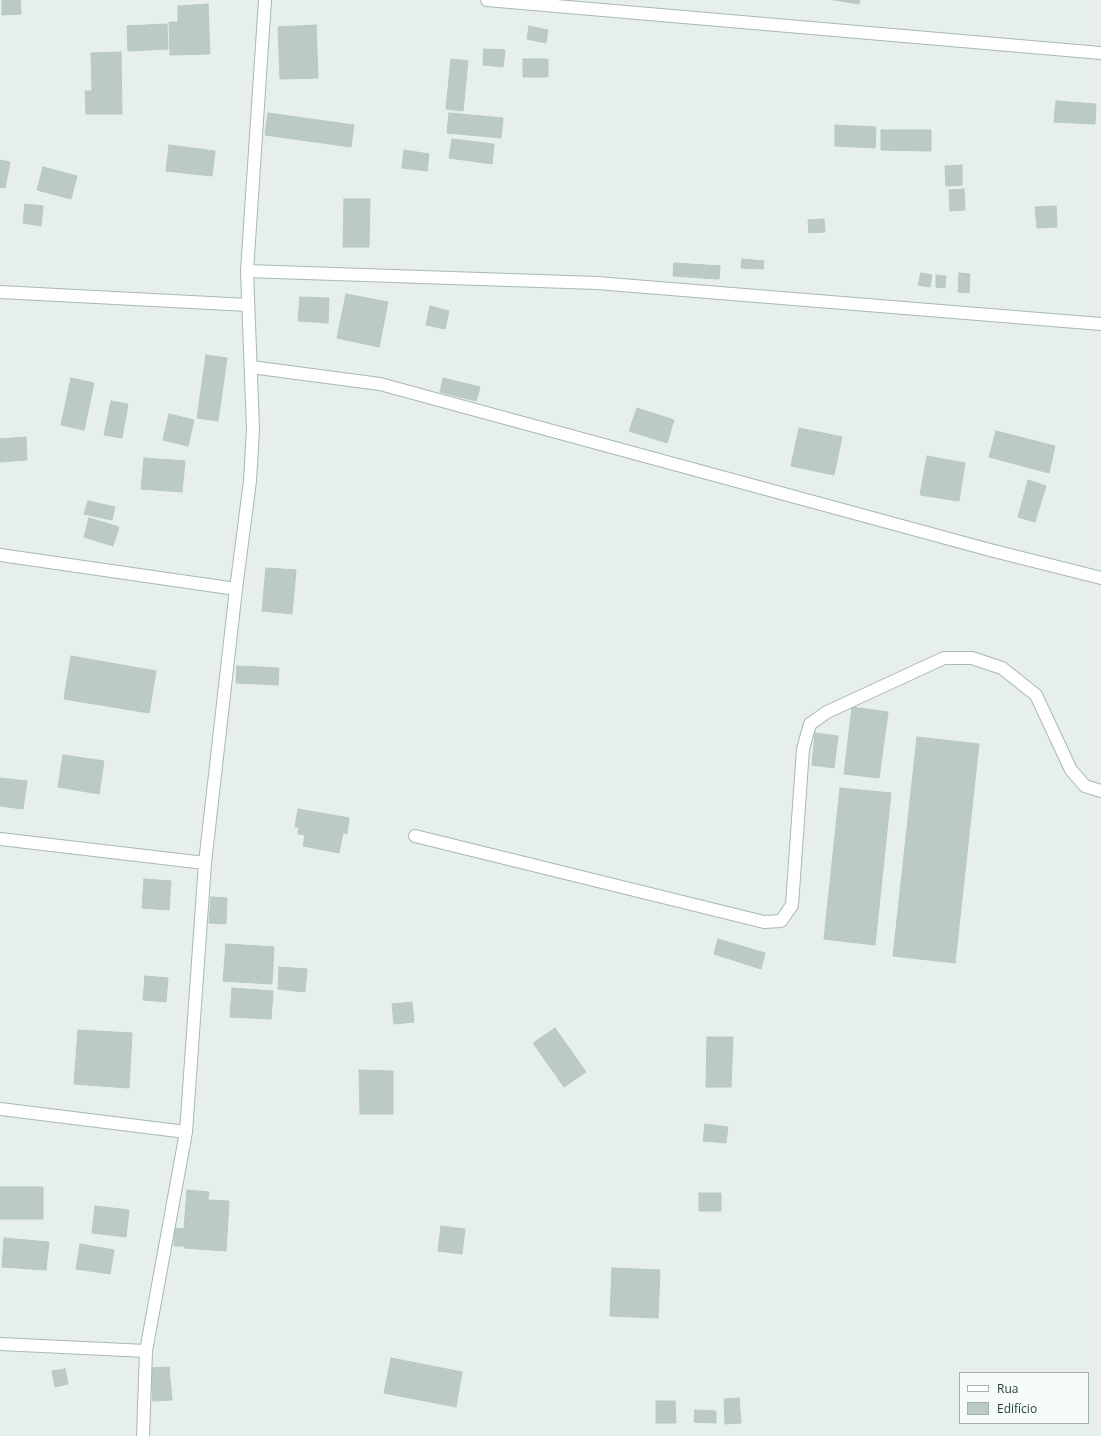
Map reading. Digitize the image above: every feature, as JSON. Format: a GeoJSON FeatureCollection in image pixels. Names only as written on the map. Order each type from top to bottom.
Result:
{"type":"FeatureCollection","features":[{"type":"Feature","properties":{"kind":"street"},"geometry":{"type":"LineString","coordinates":[[143,1436],[146,1351],[186,1132],[205,863],[250,474],[253,429],[247,271],[265,0]]}},
{"type":"Feature","properties":{"kind":"street"},"geometry":{"type":"LineString","coordinates":[[487,0],[1101,53]]}},
{"type":"Feature","properties":{"kind":"street"},"geometry":{"type":"LineString","coordinates":[[247,271],[596,283],[1101,324]]}},
{"type":"Feature","properties":{"kind":"street"},"geometry":{"type":"LineString","coordinates":[[0,292],[248,305]]}},
{"type":"Feature","properties":{"kind":"street"},"geometry":{"type":"LineString","coordinates":[[251,367],[380,384],[990,550],[1101,578]]}},
{"type":"Feature","properties":{"kind":"street"},"geometry":{"type":"LineString","coordinates":[[0,555],[236,589]]}},
{"type":"Feature","properties":{"kind":"street"},"geometry":{"type":"LineString","coordinates":[[415,836],[764,922],[782,921],[792,905],[803,749],[810,724],[827,712],[944,658],[972,658],[1002,668],[1036,695],[1071,770],[1085,786],[1101,791]]}},
{"type":"Feature","properties":{"kind":"street"},"geometry":{"type":"LineString","coordinates":[[0,839],[205,863]]}},
{"type":"Feature","properties":{"kind":"street"},"geometry":{"type":"LineString","coordinates":[[0,1109],[186,1132]]}},
{"type":"Feature","properties":{"kind":"street"},"geometry":{"type":"LineString","coordinates":[[0,1344],[146,1351]]}},
{"type":"Feature","properties":{"kind":"building"},"geometry":{"type":"Polygon","coordinates":[[[2,0],[20,0],[21,14],[2,15],[2,0]]]}},
{"type":"Feature","properties":{"kind":"building"},"geometry":{"type":"Polygon","coordinates":[[[834,0],[860,0],[859,4],[834,0]]]}},
{"type":"Feature","properties":{"kind":"building"},"geometry":{"type":"Polygon","coordinates":[[[208,4],[210,54],[170,55],[169,22],[178,22],[178,6],[208,4]]]}},
{"type":"Feature","properties":{"kind":"building"},"geometry":{"type":"Polygon","coordinates":[[[167,24],[168,49],[128,51],[127,26],[167,24]]]}},
{"type":"Feature","properties":{"kind":"building"},"geometry":{"type":"Polygon","coordinates":[[[316,25],[318,78],[280,79],[278,27],[316,25]]]}},
{"type":"Feature","properties":{"kind":"building"},"geometry":{"type":"Polygon","coordinates":[[[529,26],[548,30],[546,43],[527,39],[529,26]]]}},
{"type":"Feature","properties":{"kind":"building"},"geometry":{"type":"Polygon","coordinates":[[[484,49],[505,50],[503,67],[483,65],[484,49]]]}},
{"type":"Feature","properties":{"kind":"building"},"geometry":{"type":"Polygon","coordinates":[[[121,52],[122,114],[86,114],[85,91],[92,91],[91,53],[121,52]]]}},
{"type":"Feature","properties":{"kind":"building"},"geometry":{"type":"Polygon","coordinates":[[[451,59],[468,61],[463,111],[446,109],[451,59]]]}},
{"type":"Feature","properties":{"kind":"building"},"geometry":{"type":"Polygon","coordinates":[[[523,59],[548,59],[548,77],[523,77],[523,59]]]}},
{"type":"Feature","properties":{"kind":"building"},"geometry":{"type":"Polygon","coordinates":[[[1056,101],[1096,104],[1095,124],[1054,122],[1056,101]]]}},
{"type":"Feature","properties":{"kind":"building"},"geometry":{"type":"Polygon","coordinates":[[[268,113],[354,125],[351,147],[265,135],[268,113]]]}},
{"type":"Feature","properties":{"kind":"building"},"geometry":{"type":"Polygon","coordinates":[[[449,113],[503,118],[501,138],[447,133],[449,113]]]}},
{"type":"Feature","properties":{"kind":"building"},"geometry":{"type":"Polygon","coordinates":[[[835,125],[876,127],[875,148],[835,146],[835,125]]]}},
{"type":"Feature","properties":{"kind":"building"},"geometry":{"type":"Polygon","coordinates":[[[881,130],[931,130],[931,151],[881,150],[881,130]]]}},
{"type":"Feature","properties":{"kind":"building"},"geometry":{"type":"Polygon","coordinates":[[[452,139],[494,144],[492,164],[449,158],[452,139]]]}},
{"type":"Feature","properties":{"kind":"building"},"geometry":{"type":"Polygon","coordinates":[[[169,145],[215,151],[212,176],[166,171],[169,145]]]}},
{"type":"Feature","properties":{"kind":"building"},"geometry":{"type":"Polygon","coordinates":[[[404,150],[429,154],[427,171],[402,168],[404,150]]]}},
{"type":"Feature","properties":{"kind":"building"},"geometry":{"type":"Polygon","coordinates":[[[0,160],[10,162],[5,188],[0,187],[0,160]]]}},
{"type":"Feature","properties":{"kind":"building"},"geometry":{"type":"Polygon","coordinates":[[[962,165],[962,185],[946,186],[945,166],[962,165]]]}},
{"type":"Feature","properties":{"kind":"building"},"geometry":{"type":"Polygon","coordinates":[[[43,167],[77,176],[71,199],[37,190],[43,167]]]}},
{"type":"Feature","properties":{"kind":"building"},"geometry":{"type":"Polygon","coordinates":[[[964,189],[965,210],[950,211],[949,190],[964,189]]]}},
{"type":"Feature","properties":{"kind":"building"},"geometry":{"type":"Polygon","coordinates":[[[344,199],[370,199],[369,247],[343,247],[344,199]]]}},
{"type":"Feature","properties":{"kind":"building"},"geometry":{"type":"Polygon","coordinates":[[[25,204],[43,206],[41,226],[23,223],[25,204]]]}},
{"type":"Feature","properties":{"kind":"building"},"geometry":{"type":"Polygon","coordinates":[[[1056,206],[1057,227],[1037,228],[1035,207],[1056,206]]]}},
{"type":"Feature","properties":{"kind":"building"},"geometry":{"type":"Polygon","coordinates":[[[824,219],[825,232],[809,233],[808,220],[824,219]]]}},
{"type":"Feature","properties":{"kind":"building"},"geometry":{"type":"Polygon","coordinates":[[[742,259],[764,261],[763,269],[741,268],[742,259]]]}},
{"type":"Feature","properties":{"kind":"building"},"geometry":{"type":"Polygon","coordinates":[[[674,263],[720,266],[719,279],[673,276],[674,263]]]}},
{"type":"Feature","properties":{"kind":"building"},"geometry":{"type":"Polygon","coordinates":[[[921,273],[932,275],[930,287],[918,285],[921,273]]]}},
{"type":"Feature","properties":{"kind":"building"},"geometry":{"type":"Polygon","coordinates":[[[959,273],[970,274],[969,293],[958,292],[959,273]]]}},
{"type":"Feature","properties":{"kind":"building"},"geometry":{"type":"Polygon","coordinates":[[[936,275],[946,276],[945,288],[936,287],[936,275]]]}},
{"type":"Feature","properties":{"kind":"building"},"geometry":{"type":"Polygon","coordinates":[[[346,294],[388,302],[379,347],[337,338],[346,294]]]}},
{"type":"Feature","properties":{"kind":"building"},"geometry":{"type":"Polygon","coordinates":[[[300,297],[329,298],[328,323],[298,321],[300,297]]]}},
{"type":"Feature","properties":{"kind":"building"},"geometry":{"type":"Polygon","coordinates":[[[430,306],[449,311],[445,329],[426,325],[430,306]]]}},
{"type":"Feature","properties":{"kind":"building"},"geometry":{"type":"Polygon","coordinates":[[[206,355],[227,358],[218,421],[197,418],[206,355]]]}},
{"type":"Feature","properties":{"kind":"building"},"geometry":{"type":"Polygon","coordinates":[[[71,378],[94,383],[84,430],[61,425],[71,378]]]}},
{"type":"Feature","properties":{"kind":"building"},"geometry":{"type":"Polygon","coordinates":[[[443,378],[480,387],[476,401],[440,392],[443,378]]]}},
{"type":"Feature","properties":{"kind":"building"},"geometry":{"type":"Polygon","coordinates":[[[111,401],[128,404],[122,438],[104,435],[111,401]]]}},
{"type":"Feature","properties":{"kind":"building"},"geometry":{"type":"Polygon","coordinates":[[[637,408],[674,420],[667,443],[629,431],[637,408]]]}},
{"type":"Feature","properties":{"kind":"building"},"geometry":{"type":"Polygon","coordinates":[[[169,414],[194,420],[188,446],[163,440],[169,414]]]}},
{"type":"Feature","properties":{"kind":"building"},"geometry":{"type":"Polygon","coordinates":[[[799,428],[842,437],[834,475],[791,466],[799,428]]]}},
{"type":"Feature","properties":{"kind":"building"},"geometry":{"type":"Polygon","coordinates":[[[996,431],[1055,446],[1049,473],[989,457],[996,431]]]}},
{"type":"Feature","properties":{"kind":"building"},"geometry":{"type":"Polygon","coordinates":[[[26,437],[27,460],[0,462],[0,439],[26,437]]]}},
{"type":"Feature","properties":{"kind":"building"},"geometry":{"type":"Polygon","coordinates":[[[927,456],[965,463],[959,501],[920,495],[927,456]]]}},
{"type":"Feature","properties":{"kind":"building"},"geometry":{"type":"Polygon","coordinates":[[[144,458],[185,461],[182,492],[141,489],[144,458]]]}},
{"type":"Feature","properties":{"kind":"building"},"geometry":{"type":"Polygon","coordinates":[[[1028,480],[1046,486],[1035,522],[1018,517],[1028,480]]]}},
{"type":"Feature","properties":{"kind":"building"},"geometry":{"type":"Polygon","coordinates":[[[88,501],[115,507],[112,520],[84,514],[88,501]]]}},
{"type":"Feature","properties":{"kind":"building"},"geometry":{"type":"Polygon","coordinates":[[[89,518],[119,527],[113,546],[84,537],[89,518]]]}},
{"type":"Feature","properties":{"kind":"building"},"geometry":{"type":"Polygon","coordinates":[[[266,568],[296,570],[292,614],[262,611],[266,568]]]}},
{"type":"Feature","properties":{"kind":"building"},"geometry":{"type":"Polygon","coordinates":[[[71,656],[156,671],[149,713],[64,699],[71,656]]]}},
{"type":"Feature","properties":{"kind":"building"},"geometry":{"type":"Polygon","coordinates":[[[237,666],[279,668],[278,685],[236,683],[237,666]]]}},
{"type":"Feature","properties":{"kind":"building"},"geometry":{"type":"Polygon","coordinates":[[[852,707],[888,712],[879,778],[844,774],[852,707]]]}},
{"type":"Feature","properties":{"kind":"building"},"geometry":{"type":"Polygon","coordinates":[[[815,733],[838,736],[834,768],[812,765],[815,733]]]}},
{"type":"Feature","properties":{"kind":"building"},"geometry":{"type":"Polygon","coordinates":[[[917,737],[979,744],[955,963],[893,956],[917,737]]]}},
{"type":"Feature","properties":{"kind":"building"},"geometry":{"type":"Polygon","coordinates":[[[63,755],[104,761],[99,794],[58,787],[63,755]]]}},
{"type":"Feature","properties":{"kind":"building"},"geometry":{"type":"Polygon","coordinates":[[[0,778],[27,781],[23,809],[0,806],[0,778]]]}},
{"type":"Feature","properties":{"kind":"building"},"geometry":{"type":"Polygon","coordinates":[[[840,788],[891,793],[875,945],[824,939],[840,788]]]}},
{"type":"Feature","properties":{"kind":"building"},"geometry":{"type":"Polygon","coordinates":[[[298,809],[349,818],[347,834],[343,833],[339,853],[303,846],[305,835],[298,834],[299,827],[295,827],[298,809]]]}},
{"type":"Feature","properties":{"kind":"building"},"geometry":{"type":"Polygon","coordinates":[[[144,879],[171,881],[169,910],[142,908],[144,879]]]}},
{"type":"Feature","properties":{"kind":"building"},"geometry":{"type":"Polygon","coordinates":[[[211,897],[227,898],[226,924],[209,923],[211,897]]]}},
{"type":"Feature","properties":{"kind":"building"},"geometry":{"type":"Polygon","coordinates":[[[718,939],[765,953],[761,969],[714,954],[718,939]]]}},
{"type":"Feature","properties":{"kind":"building"},"geometry":{"type":"Polygon","coordinates":[[[226,944],[274,947],[272,984],[223,981],[226,944]]]}},
{"type":"Feature","properties":{"kind":"building"},"geometry":{"type":"Polygon","coordinates":[[[279,967],[307,969],[305,992],[278,989],[279,967]]]}},
{"type":"Feature","properties":{"kind":"building"},"geometry":{"type":"Polygon","coordinates":[[[145,976],[168,978],[166,1002],[143,1000],[145,976]]]}},
{"type":"Feature","properties":{"kind":"building"},"geometry":{"type":"Polygon","coordinates":[[[232,988],[273,991],[271,1019],[230,1017],[232,988]]]}},
{"type":"Feature","properties":{"kind":"building"},"geometry":{"type":"Polygon","coordinates":[[[412,1002],[414,1022],[394,1024],[392,1004],[412,1002]]]}},
{"type":"Feature","properties":{"kind":"building"},"geometry":{"type":"Polygon","coordinates":[[[555,1028],[586,1072],[564,1087],[533,1043],[555,1028]]]}},
{"type":"Feature","properties":{"kind":"building"},"geometry":{"type":"Polygon","coordinates":[[[78,1030],[132,1033],[129,1088],[74,1084],[78,1030]]]}},
{"type":"Feature","properties":{"kind":"building"},"geometry":{"type":"Polygon","coordinates":[[[707,1037],[733,1037],[731,1087],[706,1087],[707,1037]]]}},
{"type":"Feature","properties":{"kind":"building"},"geometry":{"type":"Polygon","coordinates":[[[359,1070],[393,1071],[393,1114],[360,1114],[359,1070]]]}},
{"type":"Feature","properties":{"kind":"building"},"geometry":{"type":"Polygon","coordinates":[[[705,1124],[728,1127],[726,1143],[703,1141],[705,1124]]]}},
{"type":"Feature","properties":{"kind":"building"},"geometry":{"type":"Polygon","coordinates":[[[0,1187],[43,1187],[43,1219],[0,1219],[0,1187]]]}},
{"type":"Feature","properties":{"kind":"building"},"geometry":{"type":"Polygon","coordinates":[[[187,1190],[209,1192],[208,1200],[229,1201],[226,1251],[174,1246],[175,1228],[184,1229],[187,1190]]]}},
{"type":"Feature","properties":{"kind":"building"},"geometry":{"type":"Polygon","coordinates":[[[699,1193],[721,1193],[721,1211],[699,1211],[699,1193]]]}},
{"type":"Feature","properties":{"kind":"building"},"geometry":{"type":"Polygon","coordinates":[[[95,1206],[129,1210],[126,1237],[92,1233],[95,1206]]]}},
{"type":"Feature","properties":{"kind":"building"},"geometry":{"type":"Polygon","coordinates":[[[441,1226],[465,1229],[462,1254],[438,1251],[441,1226]]]}},
{"type":"Feature","properties":{"kind":"building"},"geometry":{"type":"Polygon","coordinates":[[[4,1238],[49,1242],[46,1270],[2,1267],[4,1238]]]}},
{"type":"Feature","properties":{"kind":"building"},"geometry":{"type":"Polygon","coordinates":[[[80,1244],[114,1250],[110,1274],[76,1269],[80,1244]]]}},
{"type":"Feature","properties":{"kind":"building"},"geometry":{"type":"Polygon","coordinates":[[[612,1268],[660,1270],[658,1318],[610,1316],[612,1268]]]}},
{"type":"Feature","properties":{"kind":"building"},"geometry":{"type":"Polygon","coordinates":[[[391,1358],[462,1372],[456,1407],[384,1393],[391,1358]]]}},
{"type":"Feature","properties":{"kind":"building"},"geometry":{"type":"Polygon","coordinates":[[[169,1367],[172,1400],[153,1401],[150,1368],[169,1367]]]}},
{"type":"Feature","properties":{"kind":"building"},"geometry":{"type":"Polygon","coordinates":[[[65,1369],[68,1384],[55,1387],[52,1371],[65,1369]]]}},
{"type":"Feature","properties":{"kind":"building"},"geometry":{"type":"Polygon","coordinates":[[[739,1398],[741,1423],[725,1424],[724,1399],[739,1398]]]}},
{"type":"Feature","properties":{"kind":"building"},"geometry":{"type":"Polygon","coordinates":[[[656,1401],[675,1401],[676,1423],[656,1423],[656,1401]]]}},
{"type":"Feature","properties":{"kind":"building"},"geometry":{"type":"Polygon","coordinates":[[[695,1410],[716,1411],[716,1423],[694,1422],[695,1410]]]}}]}
